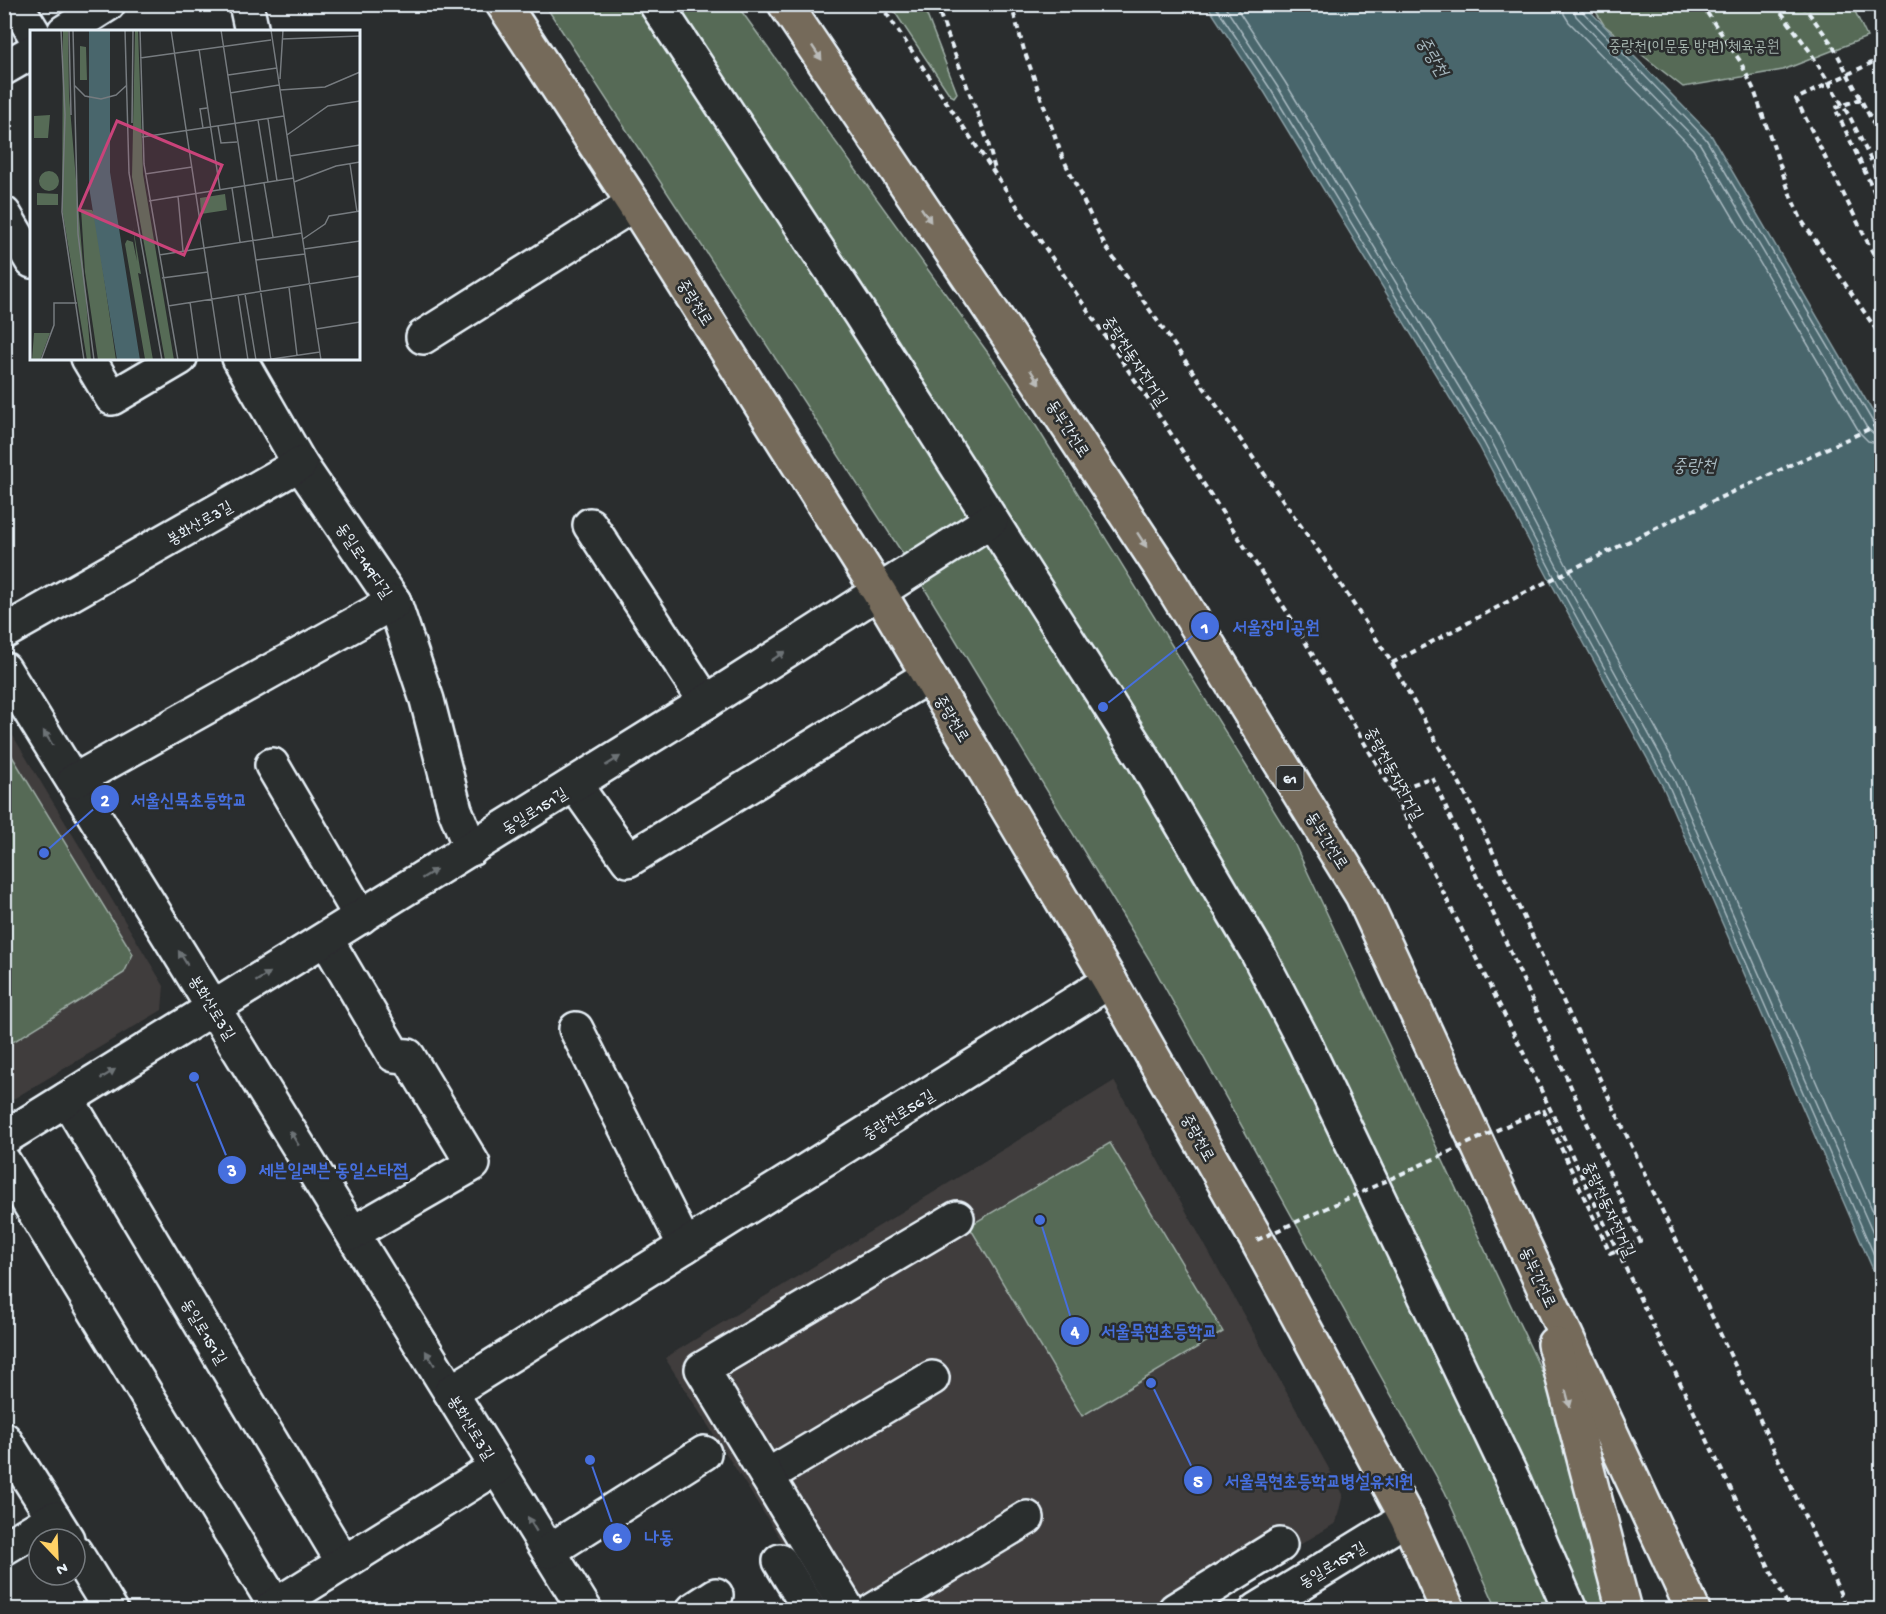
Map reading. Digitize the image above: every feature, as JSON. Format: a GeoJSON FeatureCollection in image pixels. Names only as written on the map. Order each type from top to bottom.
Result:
{"type":"FeatureCollection","features":[{"type":"Feature","properties":{"kind":"main road","name":"중랑천로"},"geometry":{"type":"LineString","coordinates":[[502,4],[634,204],[879,591],[1110,981],[1257,1240],[1407,1518],[1448,1610]]}},
{"type":"Feature","properties":{"kind":"main road","name":"동부간선로"},"geometry":{"type":"LineString","coordinates":[[785,4],[1013,342],[1161,568],[1362,895],[1693,1610]]}},
{"type":"Feature","properties":{"kind":"main road"},"geometry":{"type":"LineString","coordinates":[[1532,1262],[1624,1610]]}},
{"type":"Feature","properties":{"kind":"street"},"geometry":{"type":"LineString","coordinates":[[16,4],[32,30]]}},
{"type":"Feature","properties":{"kind":"street"},"geometry":{"type":"LineString","coordinates":[[67,30],[108,4]]}},
{"type":"Feature","properties":{"kind":"street"},"geometry":{"type":"LineString","coordinates":[[246,4],[252,30]]}},
{"type":"Feature","properties":{"kind":"street"},"geometry":{"type":"LineString","coordinates":[[656,4],[860,314],[991,520],[1159,785],[1252,943],[1298,1030],[1515,1484],[1570,1610]]}},
{"type":"Feature","properties":{"kind":"street"},"geometry":{"type":"LineString","coordinates":[[4,68],[30,53]]}},
{"type":"Feature","properties":{"kind":"street"},"geometry":{"type":"LineString","coordinates":[[423,337],[634,204]]}},
{"type":"Feature","properties":{"kind":"street"},"geometry":{"type":"LineString","coordinates":[[4,214],[30,258]]}},
{"type":"Feature","properties":{"kind":"street"},"geometry":{"type":"LineString","coordinates":[[89,360],[111,398],[177,360]]}},
{"type":"Feature","properties":{"kind":"street","name":"동일로149다길"},"geometry":{"type":"LineString","coordinates":[[248,362],[300,464],[394,602],[428,700],[455,810],[471,849]]}},
{"type":"Feature","properties":{"kind":"street","name":"봉화산로3길"},"geometry":{"type":"LineString","coordinates":[[4,632],[300,464]]}},
{"type":"Feature","properties":{"kind":"street","name":"동일로151길"},"geometry":{"type":"LineString","coordinates":[[4,1138],[575,785],[991,520]]}},
{"type":"Feature","properties":{"kind":"street"},"geometry":{"type":"LineString","coordinates":[[590,525],[706,702]]}},
{"type":"Feature","properties":{"kind":"street"},"geometry":{"type":"LineString","coordinates":[[74,781],[394,602]]}},
{"type":"Feature","properties":{"kind":"street","name":"봉화산로3길"},"geometry":{"type":"LineString","coordinates":[[4,669],[585,1610]]}},
{"type":"Feature","properties":{"kind":"street","name":"중랑천로"},"geometry":{"type":"LineString","coordinates":[[575,785],[628,860],[928,676]]}},
{"type":"Feature","properties":{"kind":"street"},"geometry":{"type":"LineString","coordinates":[[272,765],[362,917]]}},
{"type":"Feature","properties":{"kind":"street"},"geometry":{"type":"LineString","coordinates":[[326,939],[394,1055],[408,1056],[473,1164],[353,1233]]}},
{"type":"Feature","properties":{"kind":"street","name":"중랑천로56길"},"geometry":{"type":"LineString","coordinates":[[451,1392],[1110,981]]}},
{"type":"Feature","properties":{"kind":"street"},"geometry":{"type":"LineString","coordinates":[[576,1029],[685,1246]]}},
{"type":"Feature","properties":{"kind":"street","name":"동일로151길"},"geometry":{"type":"LineString","coordinates":[[67,1099],[343,1562]]}},
{"type":"Feature","properties":{"kind":"street"},"geometry":{"type":"LineString","coordinates":[[4,1162],[271,1607]]}},
{"type":"Feature","properties":{"kind":"street"},"geometry":{"type":"LineString","coordinates":[[848,1610],[702,1369],[957,1218]]}},
{"type":"Feature","properties":{"kind":"street"},"geometry":{"type":"LineString","coordinates":[[767,1476],[932,1378]]}},
{"type":"Feature","properties":{"kind":"street"},"geometry":{"type":"LineString","coordinates":[[4,1439],[59,1527]]}},
{"type":"Feature","properties":{"kind":"street"},"geometry":{"type":"LineString","coordinates":[[549,1551],[704,1453]]}},
{"type":"Feature","properties":{"kind":"street","name":"봉화산로3길"},"geometry":{"type":"LineString","coordinates":[[271,1607],[497,1467]]}},
{"type":"Feature","properties":{"kind":"street"},"geometry":{"type":"LineString","coordinates":[[874,1610],[1027,1518]]}},
{"type":"Feature","properties":{"kind":"street","name":"동일로157길"},"geometry":{"type":"LineString","coordinates":[[1257,1610],[1407,1518]]}},
{"type":"Feature","properties":{"kind":"street"},"geometry":{"type":"LineString","coordinates":[[4,1548],[27,1540]]}},
{"type":"Feature","properties":{"kind":"street"},"geometry":{"type":"LineString","coordinates":[[1175,1610],[1280,1545]]}},
{"type":"Feature","properties":{"kind":"street"},"geometry":{"type":"LineString","coordinates":[[780,1562],[810,1610]]}},
{"type":"Feature","properties":{"kind":"street"},"geometry":{"type":"LineString","coordinates":[[87,1571],[111,1610]]}},
{"type":"Feature","properties":{"kind":"path","name":"중랑천동자전거길"},"geometry":{"type":"LineString","coordinates":[[880,4],[1164,423],[1293,621],[1393,792],[1522,1050],[1790,1610]]}},
{"type":"Feature","properties":{"kind":"path"},"geometry":{"type":"LineString","coordinates":[[936,4],[984,128],[997,175]]}},
{"type":"Feature","properties":{"kind":"path"},"geometry":{"type":"LineString","coordinates":[[1011,4],[1024,50],[1062,156],[1104,246],[1324,559],[1392,663],[1464,791],[1725,1343],[1848,1610]]}},
{"type":"Feature","properties":{"kind":"path"},"geometry":{"type":"LineString","coordinates":[[1701,4],[1740,61],[1754,90],[1791,197],[1809,234],[1881,338]]}},
{"type":"Feature","properties":{"kind":"path"},"geometry":{"type":"LineString","coordinates":[[1775,4],[1809,50],[1851,119],[1881,183]]}},
{"type":"Feature","properties":{"kind":"path"},"geometry":{"type":"LineString","coordinates":[[1802,4],[1832,44],[1881,140]]}},
{"type":"Feature","properties":{"kind":"path"},"geometry":{"type":"LineString","coordinates":[[1881,58],[1796,99],[1881,271]]}},
{"type":"Feature","properties":{"kind":"path"},"geometry":{"type":"LineString","coordinates":[[1861,99],[1835,108],[1881,208]]}},
{"type":"Feature","properties":{"kind":"path"},"geometry":{"type":"LineString","coordinates":[[1392,663],[1530,590],[1691,511],[1881,423]]}},
{"type":"Feature","properties":{"kind":"path"},"geometry":{"type":"LineString","coordinates":[[1257,1240],[1543,1109],[1610,1254],[1640,1241],[1432,777],[1393,792]]}},
{"type":"Feature","properties":{"kind":"shaded area"},"geometry":{"type":"Polygon","coordinates":[[[4,721],[164,986],[162,1010],[5,1104],[4,721]]]}},
{"type":"Feature","properties":{"kind":"shaded area"},"geometry":{"type":"Polygon","coordinates":[[[1114,1081],[1343,1494],[1336,1523],[1194,1609],[825,1609],[665,1358],[1114,1081]]]}},
{"type":"Feature","properties":{"kind":"green space"},"geometry":{"type":"Polygon","coordinates":[[[545,5],[737,5],[1009,382],[1294,843],[1550,1389],[1610,1609],[1497,1609],[1445,1492],[1149,959],[914,571],[545,5]]]}},
{"type":"Feature","properties":{"kind":"green space"},"geometry":{"type":"Polygon","coordinates":[[[890,5],[923,5],[957,93],[954,97],[950,95],[890,5]]]}},
{"type":"Feature","properties":{"kind":"green space","name":"중랑천(이문동 방면) 체육공원"},"geometry":{"type":"Polygon","coordinates":[[[1592,5],[1852,5],[1867,37],[1783,70],[1683,87],[1604,25],[1592,5]]]}},
{"type":"Feature","properties":{"kind":"green space"},"geometry":{"type":"Polygon","coordinates":[[[4,743],[133,954],[124,973],[5,1047],[4,743]]]}},
{"type":"Feature","properties":{"kind":"green space"},"geometry":{"type":"Polygon","coordinates":[[[1110,1143],[1223,1332],[1082,1416],[969,1226],[1110,1143]]]}},
{"type":"Feature","properties":{"kind":"water","name":"중랑천"},"geometry":{"type":"Polygon","coordinates":[[[1207,5],[1584,5],[1711,135],[1881,426],[1881,1288],[1663,787],[1479,446],[1265,93],[1207,5]]]}},
{"type":"Feature","properties":{"kind":"place","name":"서울장미공원"},"geometry":{"type":"Point","coordinates":[1103,707]}},
{"type":"Feature","properties":{"kind":"place","name":"서울신묵초등학교"},"geometry":{"type":"Point","coordinates":[44,853]}},
{"type":"Feature","properties":{"kind":"place","name":"세븐일레븐 동일스타점"},"geometry":{"type":"Point","coordinates":[194,1077]}},
{"type":"Feature","properties":{"kind":"place","name":"서울묵현초등학교"},"geometry":{"type":"Point","coordinates":[1040,1220]}},
{"type":"Feature","properties":{"kind":"place","name":"서울묵현초등학교병설유치원"},"geometry":{"type":"Point","coordinates":[1151,1383]}},
{"type":"Feature","properties":{"kind":"place","name":"나동"},"geometry":{"type":"Point","coordinates":[590,1460]}}]}
